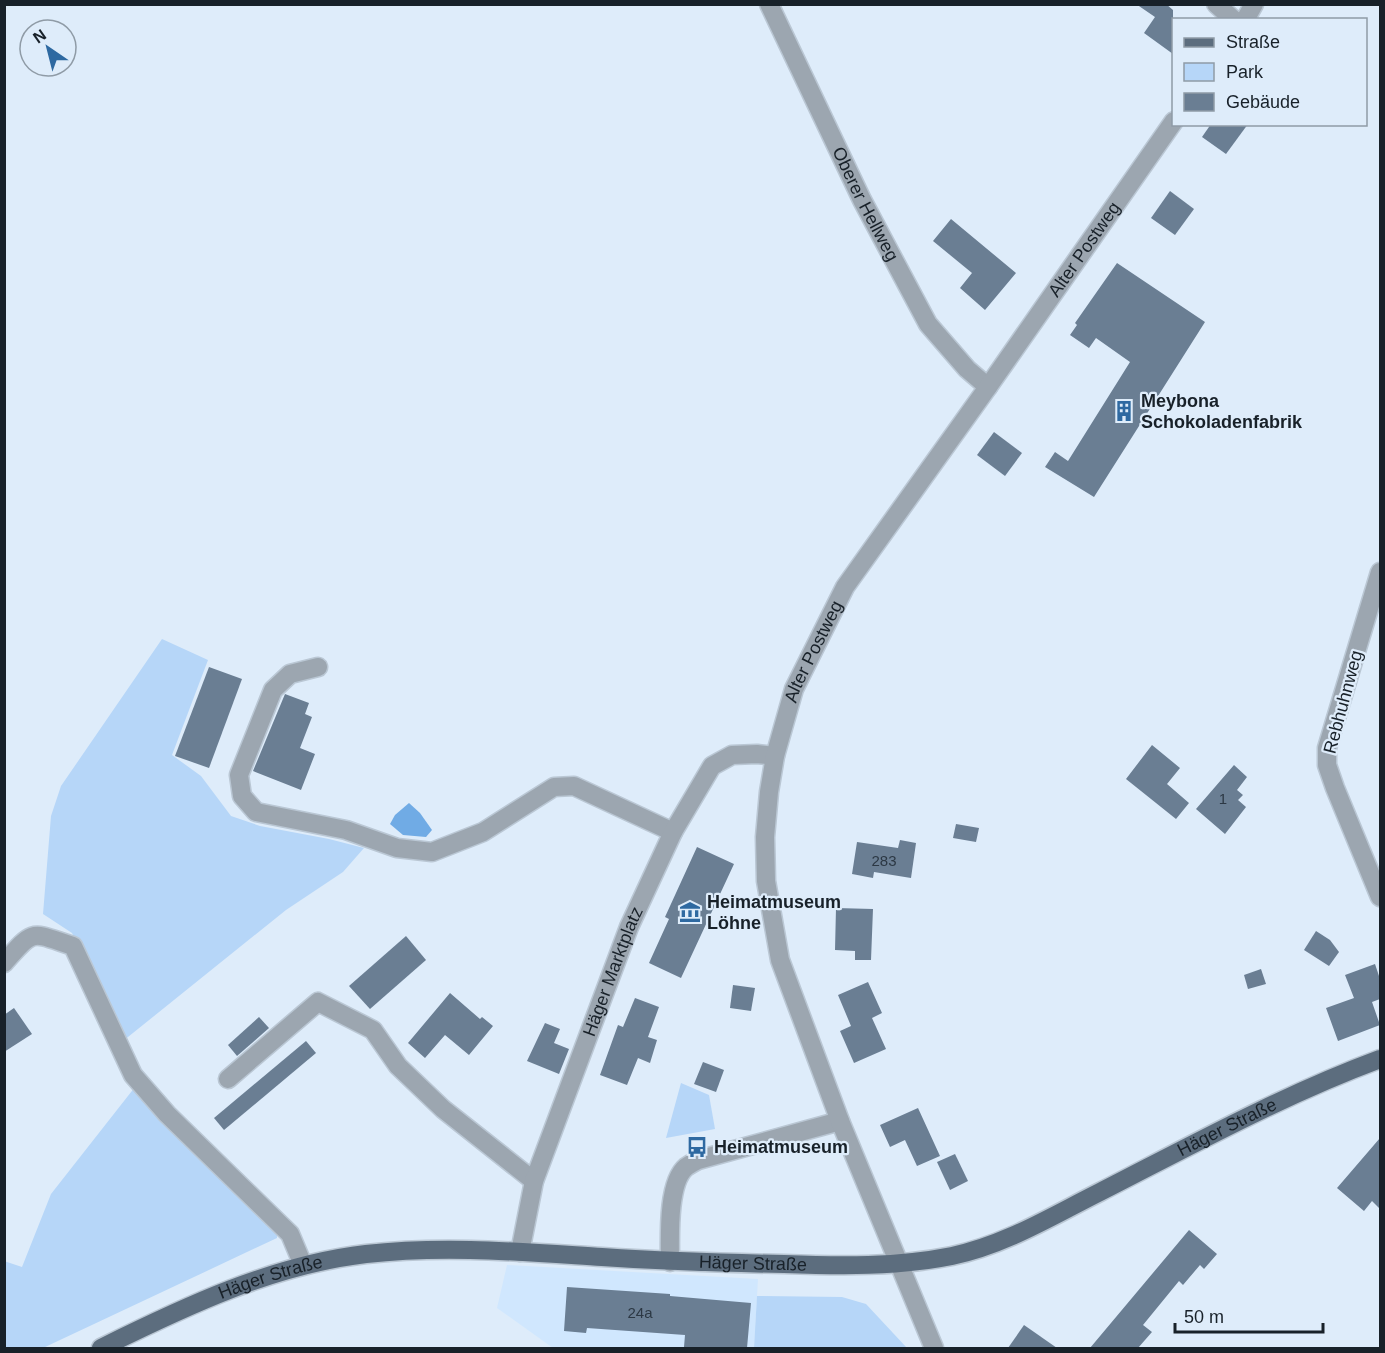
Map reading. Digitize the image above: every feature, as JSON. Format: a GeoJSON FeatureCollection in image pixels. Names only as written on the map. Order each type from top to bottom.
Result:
{"type":"FeatureCollection","features":[{"type":"Feature","properties":{"kind":"main road","name":"Häger Straße"},"geometry":{"type":"LineString","coordinates":[[100,1348],[147,1325],[267,1275],[303,1265],[364,1254],[434,1248],[670,1262],[848,1266],[898,1263],[950,1256],[1011,1236],[1053,1217],[1284,1098],[1380,1059]]}},
{"type":"Feature","properties":{"kind":"street","name":"Oberer Hellweg"},"geometry":{"type":"LineString","coordinates":[[769,4],[862,200],[928,324],[967,369],[988,387]]}},
{"type":"Feature","properties":{"kind":"street"},"geometry":{"type":"LineString","coordinates":[[1216,4],[1232,18]]}},
{"type":"Feature","properties":{"kind":"street"},"geometry":{"type":"LineString","coordinates":[[1246,18],[1254,4]]}},
{"type":"Feature","properties":{"kind":"street","name":"Alter Postweg"},"geometry":{"type":"LineString","coordinates":[[934,1348],[840,1121],[780,960],[766,881],[765,837],[775,756],[794,689],[845,587],[1172,123]]}},
{"type":"Feature","properties":{"kind":"street","name":"Rebhuhnweg"},"geometry":{"type":"LineString","coordinates":[[1380,572],[1327,747],[1327,765],[1380,897]]}},
{"type":"Feature","properties":{"kind":"street"},"geometry":{"type":"LineString","coordinates":[[318,667],[290,674],[273,690],[239,775],[242,796],[256,812],[346,830],[397,848],[432,852],[483,832],[554,787],[574,786],[673,832]]}},
{"type":"Feature","properties":{"kind":"street","name":"Häger Marktplatz"},"geometry":{"type":"LineString","coordinates":[[520,1252],[534,1181],[629,927],[673,832],[712,766],[732,755],[775,756]]}},
{"type":"Feature","properties":{"kind":"street"},"geometry":{"type":"LineString","coordinates":[[4,963],[26,938],[38,934],[73,946],[132,1075],[167,1114],[290,1234],[303,1265]]}},
{"type":"Feature","properties":{"kind":"street"},"geometry":{"type":"LineString","coordinates":[[228,1080],[318,1002],[373,1030],[398,1066],[420,1088],[534,1181]]}},
{"type":"Feature","properties":{"kind":"street"},"geometry":{"type":"LineString","coordinates":[[670,1262],[669,1218],[679,1178],[684,1168],[698,1160],[840,1121]]}},
{"type":"Feature","properties":{"kind":"shaded area"},"geometry":{"type":"Polygon","coordinates":[[[507,1265],[758,1279],[754,1348],[553,1348],[497,1308],[507,1265]]]}},
{"type":"Feature","properties":{"kind":"green space"},"geometry":{"type":"Polygon","coordinates":[[[162,639],[208,660],[172,755],[201,776],[231,816],[260,826],[364,848],[343,872],[286,910],[123,1041],[72,933],[43,914],[51,816],[61,786],[162,639]]]}},
{"type":"Feature","properties":{"kind":"green space"},"geometry":{"type":"Polygon","coordinates":[[[681,1083],[709,1095],[715,1129],[666,1138],[681,1083]]]}},
{"type":"Feature","properties":{"kind":"green space"},"geometry":{"type":"Polygon","coordinates":[[[135,1087],[277,1230],[277,1238],[43,1348],[5,1348],[4,1261],[22,1267],[51,1194],[135,1087]]]}},
{"type":"Feature","properties":{"kind":"green space"},"geometry":{"type":"Polygon","coordinates":[[[757,1296],[842,1297],[866,1304],[907,1348],[754,1348],[757,1296]]]}},
{"type":"Feature","properties":{"kind":"water"},"geometry":{"type":"Polygon","coordinates":[[[409,803],[420,813],[432,830],[426,837],[403,835],[390,824],[395,815],[409,803]]]}},
{"type":"Feature","properties":{"kind":"building"},"geometry":{"type":"Polygon","coordinates":[[[1136,4],[1166,4],[1173,10],[1172,53],[1144,33],[1155,17],[1136,4]]]}},
{"type":"Feature","properties":{"kind":"building"},"geometry":{"type":"Polygon","coordinates":[[[1210,126],[1247,126],[1226,154],[1202,137],[1210,126]]]}},
{"type":"Feature","properties":{"kind":"building"},"geometry":{"type":"Polygon","coordinates":[[[1170,191],[1194,209],[1175,235],[1151,218],[1170,191]]]}},
{"type":"Feature","properties":{"kind":"building"},"geometry":{"type":"Polygon","coordinates":[[[951,219],[1016,273],[985,310],[960,288],[972,273],[933,241],[951,219]]]}},
{"type":"Feature","properties":{"kind":"building","name":"Meybona Schokoladenfabrik"},"geometry":{"type":"Polygon","coordinates":[[[1117,263],[1205,322],[1094,497],[1045,467],[1055,452],[1068,461],[1130,362],[1096,338],[1089,348],[1070,335],[1077,325],[1075,323],[1117,263]]]}},
{"type":"Feature","properties":{"kind":"building"},"geometry":{"type":"Polygon","coordinates":[[[994,432],[1022,453],[1005,476],[977,455],[994,432]]]}},
{"type":"Feature","properties":{"kind":"building"},"geometry":{"type":"Polygon","coordinates":[[[209,667],[242,679],[209,768],[175,756],[209,667]]]}},
{"type":"Feature","properties":{"kind":"building"},"geometry":{"type":"Polygon","coordinates":[[[285,694],[309,703],[305,714],[312,717],[300,748],[315,754],[301,790],[253,771],[285,694]]]}},
{"type":"Feature","properties":{"kind":"building"},"geometry":{"type":"Polygon","coordinates":[[[1152,745],[1180,768],[1167,784],[1189,803],[1176,819],[1126,779],[1152,745]]]}},
{"type":"Feature","properties":{"kind":"building"},"geometry":{"type":"Polygon","coordinates":[[[1234,765],[1247,777],[1237,790],[1243,795],[1238,800],[1246,807],[1225,834],[1196,809],[1234,765]]]}},
{"type":"Feature","properties":{"kind":"building"},"geometry":{"type":"Polygon","coordinates":[[[956,824],[979,828],[976,842],[953,838],[956,824]]]}},
{"type":"Feature","properties":{"kind":"building"},"geometry":{"type":"Polygon","coordinates":[[[900,840],[916,843],[911,878],[874,872],[873,878],[852,874],[857,842],[898,848],[900,840]]]}},
{"type":"Feature","properties":{"kind":"building","name":"Heimatmuseum Löhne"},"geometry":{"type":"Polygon","coordinates":[[[697,847],[734,864],[681,978],[649,963],[669,919],[665,917],[697,847]]]}},
{"type":"Feature","properties":{"kind":"building"},"geometry":{"type":"Polygon","coordinates":[[[836,908],[873,909],[871,960],[855,960],[855,951],[835,950],[836,908]]]}},
{"type":"Feature","properties":{"kind":"building"},"geometry":{"type":"Polygon","coordinates":[[[1316,931],[1330,940],[1339,952],[1329,966],[1304,950],[1316,931]]]}},
{"type":"Feature","properties":{"kind":"building"},"geometry":{"type":"Polygon","coordinates":[[[406,936],[426,960],[370,1009],[349,986],[406,936]]]}},
{"type":"Feature","properties":{"kind":"building"},"geometry":{"type":"Polygon","coordinates":[[[1375,964],[1380,979],[1380,999],[1372,1002],[1380,1025],[1338,1041],[1326,1008],[1354,998],[1345,975],[1375,964]]]}},
{"type":"Feature","properties":{"kind":"building"},"geometry":{"type":"Polygon","coordinates":[[[1261,969],[1266,984],[1248,989],[1244,975],[1261,969]]]}},
{"type":"Feature","properties":{"kind":"building"},"geometry":{"type":"Polygon","coordinates":[[[868,982],[882,1013],[872,1018],[886,1049],[854,1063],[840,1031],[851,1026],[838,995],[868,982]]]}},
{"type":"Feature","properties":{"kind":"building"},"geometry":{"type":"Polygon","coordinates":[[[733,985],[755,988],[751,1011],[730,1008],[733,985]]]}},
{"type":"Feature","properties":{"kind":"building"},"geometry":{"type":"Polygon","coordinates":[[[450,993],[480,1019],[482,1017],[493,1026],[469,1055],[445,1035],[425,1058],[408,1043],[450,993]]]}},
{"type":"Feature","properties":{"kind":"building"},"geometry":{"type":"Polygon","coordinates":[[[635,998],[659,1007],[648,1037],[657,1040],[650,1063],[638,1058],[627,1085],[600,1075],[618,1025],[623,1027],[635,998]]]}},
{"type":"Feature","properties":{"kind":"building"},"geometry":{"type":"Polygon","coordinates":[[[14,1008],[32,1034],[4,1052],[4,1015],[14,1008]]]}},
{"type":"Feature","properties":{"kind":"building"},"geometry":{"type":"Polygon","coordinates":[[[259,1017],[269,1028],[237,1056],[228,1045],[259,1017]]]}},
{"type":"Feature","properties":{"kind":"building"},"geometry":{"type":"Polygon","coordinates":[[[545,1023],[560,1029],[554,1043],[569,1049],[559,1074],[527,1061],[545,1023]]]}},
{"type":"Feature","properties":{"kind":"building"},"geometry":{"type":"Polygon","coordinates":[[[306,1041],[316,1053],[224,1130],[214,1118],[306,1041]]]}},
{"type":"Feature","properties":{"kind":"building"},"geometry":{"type":"Polygon","coordinates":[[[703,1062],[724,1070],[716,1092],[694,1084],[703,1062]]]}},
{"type":"Feature","properties":{"kind":"building"},"geometry":{"type":"Polygon","coordinates":[[[918,1108],[940,1156],[917,1166],[905,1140],[890,1147],[880,1125],[918,1108]]]}},
{"type":"Feature","properties":{"kind":"building"},"geometry":{"type":"Polygon","coordinates":[[[1380,1138],[1380,1209],[1372,1201],[1364,1211],[1337,1188],[1380,1138]]]}},
{"type":"Feature","properties":{"kind":"building"},"geometry":{"type":"Polygon","coordinates":[[[955,1154],[968,1181],[950,1190],[937,1162],[955,1154]]]}},
{"type":"Feature","properties":{"kind":"building"},"geometry":{"type":"Polygon","coordinates":[[[1189,1230],[1217,1254],[1204,1269],[1200,1265],[1183,1285],[1179,1281],[1143,1325],[1152,1332],[1138,1348],[1090,1348],[1189,1230]]]}},
{"type":"Feature","properties":{"kind":"building"},"geometry":{"type":"Polygon","coordinates":[[[567,1287],[670,1294],[670,1296],[751,1303],[747,1348],[684,1347],[685,1335],[587,1328],[586,1333],[564,1331],[567,1287]]]}},
{"type":"Feature","properties":{"kind":"building"},"geometry":{"type":"Polygon","coordinates":[[[1024,1325],[1057,1348],[1008,1348],[1024,1325]]]}},
{"type":"Feature","properties":{"kind":"place","name":"Meybona Schokoladenfabrik"},"geometry":{"type":"Point","coordinates":[1124,411]}},
{"type":"Feature","properties":{"kind":"place","name":"Heimatmuseum Löhne"},"geometry":{"type":"Point","coordinates":[690,912]}},
{"type":"Feature","properties":{"kind":"place","name":"Heimatmuseum"},"geometry":{"type":"Point","coordinates":[697,1147]}}]}
